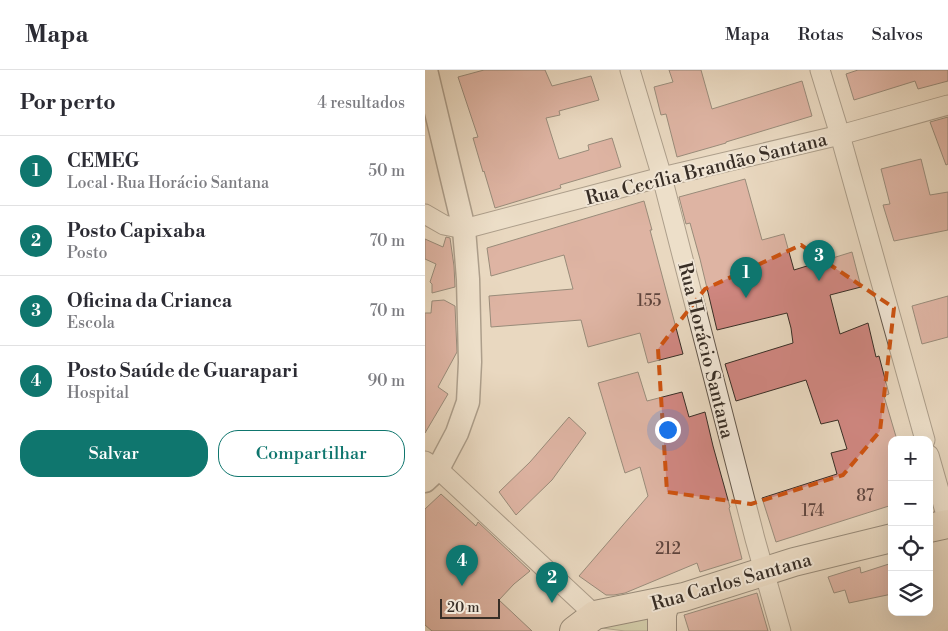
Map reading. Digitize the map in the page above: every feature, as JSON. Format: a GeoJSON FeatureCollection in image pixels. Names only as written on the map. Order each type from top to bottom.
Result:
{"type":"FeatureCollection","features":[{"type":"Feature","properties":{"kind":"main road"},"geometry":{"type":"LineString","coordinates":[[933,527],[948,523]]}},
{"type":"Feature","properties":{"kind":"main road","name":"Rua Carlos Santana"},"geometry":{"type":"LineString","coordinates":[[574,631],[595,615],[684,597],[793,562],[888,539]]}},
{"type":"Feature","properties":{"kind":"main road"},"geometry":{"type":"LineString","coordinates":[[662,631],[662,614],[666,601]]}},
{"type":"Feature","properties":{"kind":"street"},"geometry":{"type":"LineString","coordinates":[[426,70],[464,229],[468,279],[470,362],[468,402],[457,432],[429,470],[595,615]]}},
{"type":"Feature","properties":{"kind":"street","name":"Rua Horácio Santana"},"geometry":{"type":"LineString","coordinates":[[631,70],[663,177],[781,631]]}},
{"type":"Feature","properties":{"kind":"street"},"geometry":{"type":"LineString","coordinates":[[820,70],[924,436]]}},
{"type":"Feature","properties":{"kind":"street","name":"Rua Cecília Brandão Santana"},"geometry":{"type":"LineString","coordinates":[[464,229],[663,177],[840,135],[948,105]]}},
{"type":"Feature","properties":{"kind":"street"},"geometry":{"type":"LineString","coordinates":[[425,214],[445,225],[464,229]]}},
{"type":"Feature","properties":{"kind":"street"},"geometry":{"type":"LineString","coordinates":[[933,469],[948,523]]}},
{"type":"Feature","properties":{"kind":"highlighted area"},"geometry":{"type":"Polygon","coordinates":[[[801,245],[894,308],[880,431],[843,475],[751,504],[667,492],[658,349],[705,289],[801,245]]]}},
{"type":"Feature","properties":{"kind":"green space"},"geometry":{"type":"Polygon","coordinates":[[[655,613],[655,631],[625,631],[602,628],[627,618],[655,613]]]}},
{"type":"Feature","properties":{"kind":"building"},"geometry":{"type":"Polygon","coordinates":[[[484,70],[545,70],[552,86],[591,76],[599,100],[559,111],[560,115],[546,118],[559,159],[589,150],[588,145],[612,138],[621,167],[560,185],[561,188],[495,208],[473,138],[478,137],[458,77],[484,70]]]}},
{"type":"Feature","properties":{"kind":"building"},"geometry":{"type":"Polygon","coordinates":[[[669,70],[701,70],[712,109],[802,81],[812,116],[677,157],[666,114],[661,115],[654,87],[673,82],[669,70]]]}},
{"type":"Feature","properties":{"kind":"building"},"geometry":{"type":"Polygon","coordinates":[[[858,70],[948,70],[948,81],[918,89],[915,81],[854,100],[846,74],[858,70]]]}},
{"type":"Feature","properties":{"kind":"building"},"geometry":{"type":"Polygon","coordinates":[[[948,117],[948,164],[946,165],[930,122],[948,117]]]}},
{"type":"Feature","properties":{"kind":"building"},"geometry":{"type":"Polygon","coordinates":[[[921,159],[930,195],[948,192],[948,230],[894,241],[883,205],[890,204],[881,169],[921,159]]]}},
{"type":"Feature","properties":{"kind":"building"},"geometry":{"type":"Polygon","coordinates":[[[745,179],[762,240],[784,234],[794,270],[852,252],[861,287],[830,295],[840,334],[868,323],[876,357],[879,356],[889,394],[884,396],[896,436],[888,436],[888,506],[776,542],[762,498],[837,474],[831,453],[847,449],[838,420],[821,424],[806,380],[736,401],[725,364],[793,343],[787,313],[717,330],[690,223],[686,224],[679,197],[745,179]]]}},
{"type":"Feature","properties":{"kind":"building"},"geometry":{"type":"Polygon","coordinates":[[[644,201],[683,354],[648,363],[640,333],[588,347],[581,320],[491,327],[489,296],[573,289],[564,255],[491,276],[487,248],[644,201]]]}},
{"type":"Feature","properties":{"kind":"building"},"geometry":{"type":"Polygon","coordinates":[[[446,237],[450,238],[455,287],[432,293],[432,284],[430,282],[436,264],[425,259],[425,239],[443,247],[446,237]]]}},
{"type":"Feature","properties":{"kind":"building"},"geometry":{"type":"Polygon","coordinates":[[[948,296],[948,337],[922,344],[912,306],[948,296]]]}},
{"type":"Feature","properties":{"kind":"building"},"geometry":{"type":"Polygon","coordinates":[[[444,300],[455,306],[457,352],[438,387],[448,394],[425,433],[425,313],[431,313],[432,301],[444,300]]]}},
{"type":"Feature","properties":{"kind":"building"},"geometry":{"type":"Polygon","coordinates":[[[638,372],[647,401],[682,392],[689,417],[705,412],[742,559],[700,572],[697,563],[625,593],[606,595],[579,576],[648,496],[640,467],[625,473],[598,383],[638,372]]]}},
{"type":"Feature","properties":{"kind":"building"},"geometry":{"type":"Polygon","coordinates":[[[569,417],[586,433],[552,480],[516,515],[499,492],[530,462],[569,417]]]}},
{"type":"Feature","properties":{"kind":"building"},"geometry":{"type":"Polygon","coordinates":[[[441,494],[476,526],[478,522],[530,571],[499,600],[532,631],[432,631],[425,625],[425,509],[441,494]]]}},
{"type":"Feature","properties":{"kind":"building"},"geometry":{"type":"Polygon","coordinates":[[[888,564],[888,595],[849,603],[845,590],[834,593],[828,577],[860,567],[861,573],[888,564]]]}},
{"type":"Feature","properties":{"kind":"building"},"geometry":{"type":"Polygon","coordinates":[[[757,593],[768,631],[689,631],[684,615],[757,593]]]}},
{"type":"Feature","properties":{"kind":"place","name":"Oficina da Crianca"},"geometry":{"type":"Point","coordinates":[819,281]}},
{"type":"Feature","properties":{"kind":"place","name":"CEMEG"},"geometry":{"type":"Point","coordinates":[746,298]}},
{"type":"Feature","properties":{"kind":"place","name":"Posto Saúde de Guarapari"},"geometry":{"type":"Point","coordinates":[462,586]}},
{"type":"Feature","properties":{"kind":"place","name":"Posto Capixaba"},"geometry":{"type":"Point","coordinates":[552,603]}}]}
